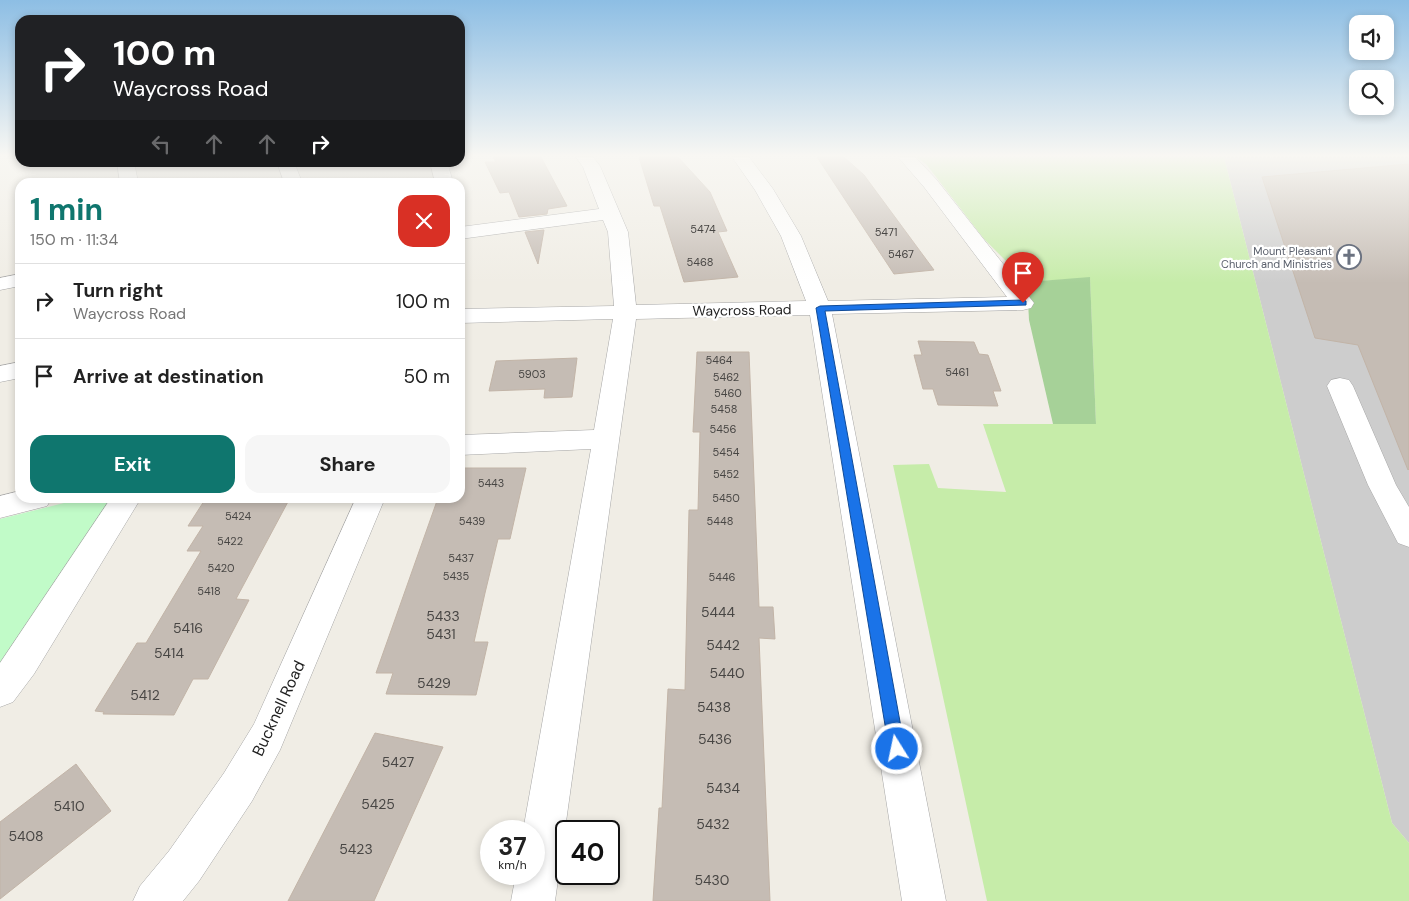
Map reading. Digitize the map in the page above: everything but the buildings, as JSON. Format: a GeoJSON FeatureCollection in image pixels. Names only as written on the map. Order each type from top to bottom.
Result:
{"type":"FeatureCollection","features":[{"type":"Feature","properties":{"kind":"street"},"geometry":{"type":"LineString","coordinates":[[533,901],[626,312],[618,232],[605,199]]}},
{"type":"Feature","properties":{"kind":"street"},"geometry":{"type":"LineString","coordinates":[[770,199],[791,236],[820,308],[924,901]]}},
{"type":"Feature","properties":{"kind":"street","name":"Waycross Road"},"geometry":{"type":"LineString","coordinates":[[465,316],[1023,303],[942,199]]}},
{"type":"Feature","properties":{"kind":"street"},"geometry":{"type":"LineString","coordinates":[[465,231],[611,213]]}},
{"type":"Feature","properties":{"kind":"street"},"geometry":{"type":"LineString","coordinates":[[0,284],[15,281]]}},
{"type":"Feature","properties":{"kind":"street"},"geometry":{"type":"LineString","coordinates":[[0,374],[15,371]]}},
{"type":"Feature","properties":{"kind":"street"},"geometry":{"type":"LineString","coordinates":[[1340,386],[1382,485],[1409,534]]}},
{"type":"Feature","properties":{"kind":"street"},"geometry":{"type":"LineString","coordinates":[[465,445],[605,439]]}},
{"type":"Feature","properties":{"kind":"street"},"geometry":{"type":"LineString","coordinates":[[0,507],[16,503]]}},
{"type":"Feature","properties":{"kind":"street"},"geometry":{"type":"LineString","coordinates":[[0,690],[22,664],[123,503]]}},
{"type":"Feature","properties":{"kind":"street","name":"Bucknell Road"},"geometry":{"type":"LineString","coordinates":[[155,901],[190,858],[238,787],[267,737],[368,503]]}},
{"type":"Feature","properties":{"kind":"shaded area"},"geometry":{"type":"Polygon","coordinates":[[[1235,199],[1409,199],[1409,843],[1392,823],[1235,199]]]}},
{"type":"Feature","properties":{"kind":"green space"},"geometry":{"type":"Polygon","coordinates":[[[953,199],[1235,199],[1392,823],[1409,843],[1409,901],[987,901],[893,465],[929,464],[938,488],[1006,492],[983,424],[1096,424],[1090,278],[1027,282],[984,239],[953,199]]]}},
{"type":"Feature","properties":{"kind":"green space"},"geometry":{"type":"Polygon","coordinates":[[[1090,277],[1096,424],[1053,424],[1029,320],[1027,282],[1090,277]]]}},
{"type":"Feature","properties":{"kind":"green space"},"geometry":{"type":"Polygon","coordinates":[[[64,503],[116,503],[0,666],[0,519],[64,503]]]}},
{"type":"Feature","properties":{"kind":"place","name":"Mount Pleasant Church and Ministries"},"geometry":{"type":"Point","coordinates":[1349,257]}},
{"type":"Feature","properties":{"kind":"route"},"geometry":{"type":"LineString","coordinates":[[897,749],[820,308],[1023,303]]}}]}
